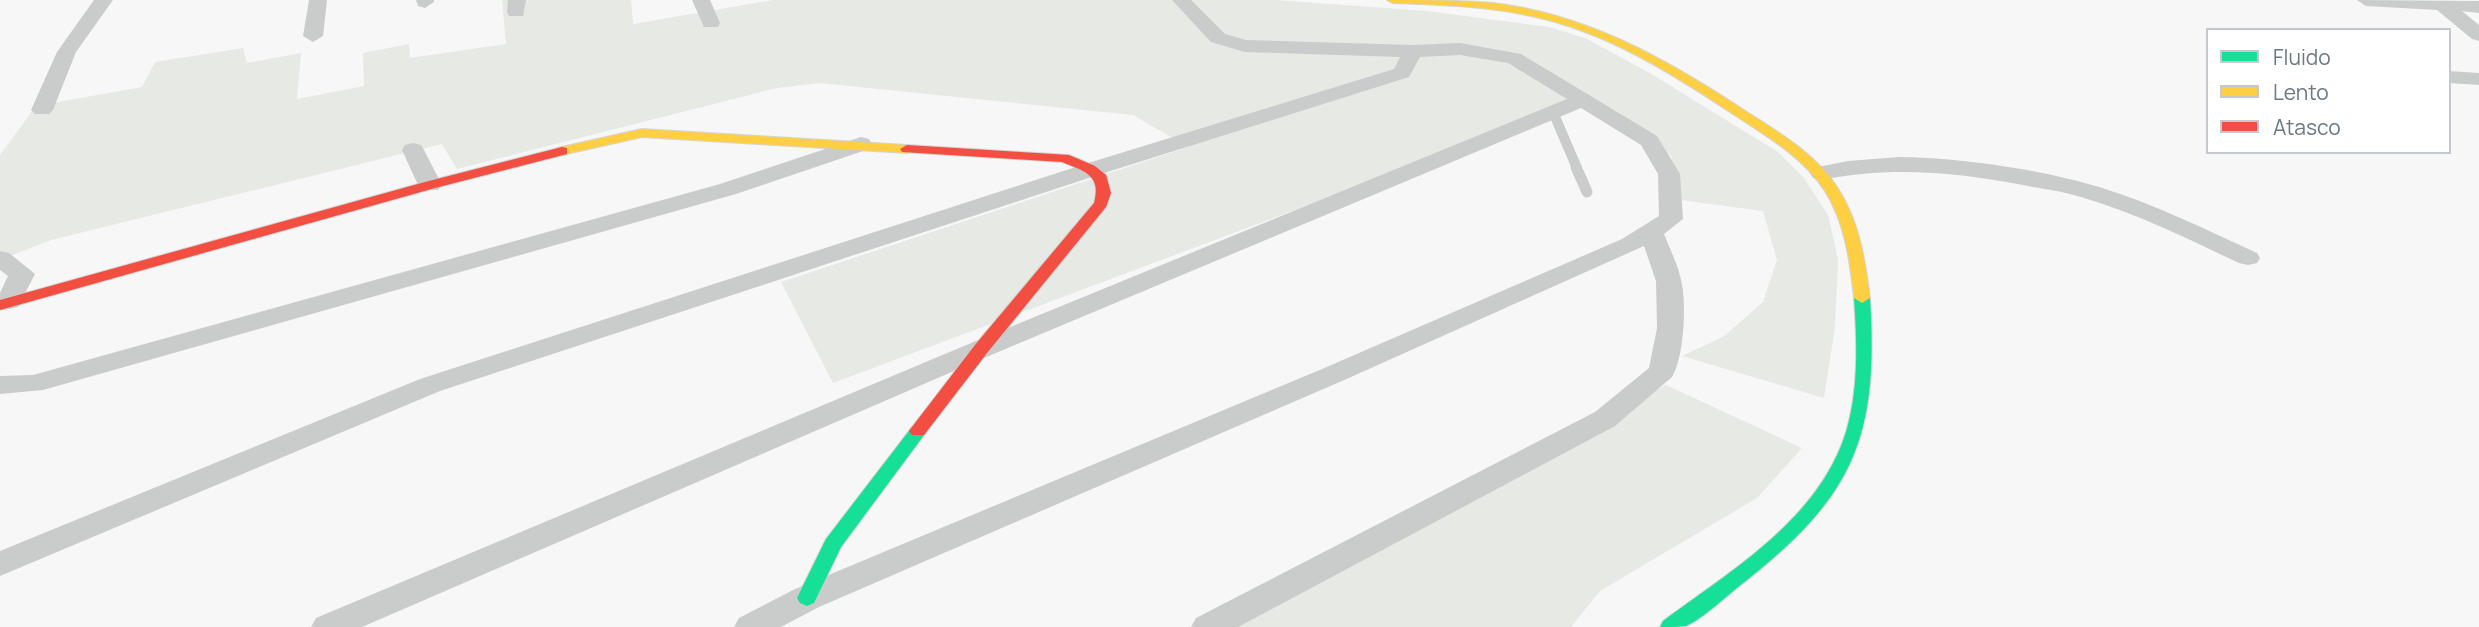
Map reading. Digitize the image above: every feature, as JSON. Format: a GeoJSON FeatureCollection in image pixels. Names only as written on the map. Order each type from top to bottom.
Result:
{"type":"FeatureCollection","features":[{"type":"Feature","properties":{"kind":"street"},"geometry":{"type":"LineString","coordinates":[[42,110],[55,69],[80,29],[104,0]]}},
{"type":"Feature","properties":{"kind":"street"},"geometry":{"type":"LineString","coordinates":[[313,36],[318,0]]}},
{"type":"Feature","properties":{"kind":"street"},"geometry":{"type":"LineString","coordinates":[[701,0],[711,23]]}},
{"type":"Feature","properties":{"kind":"street"},"geometry":{"type":"LineString","coordinates":[[751,627],[807,598],[1332,375],[1631,244],[1671,219],[1669,174],[1649,141],[1514,58],[1460,49],[1413,51],[1245,46],[1218,38],[1181,0]]}},
{"type":"Feature","properties":{"kind":"street"},"geometry":{"type":"LineString","coordinates":[[1393,0],[1515,10],[1570,22],[1639,53],[1713,96],[1803,155],[1821,173],[1844,211],[1851,231],[1863,296],[1859,407],[1848,454],[1825,491],[1795,526],[1670,627]]}},
{"type":"Feature","properties":{"kind":"street"},"geometry":{"type":"LineString","coordinates":[[2366,0],[2479,6]]}},
{"type":"Feature","properties":{"kind":"street"},"geometry":{"type":"LineString","coordinates":[[2442,5],[2479,35]]}},
{"type":"Feature","properties":{"kind":"street"},"geometry":{"type":"LineString","coordinates":[[0,564],[430,385],[1093,169],[1402,73],[1413,51]]}},
{"type":"Feature","properties":{"kind":"street"},"geometry":{"type":"LineString","coordinates":[[2451,76],[2479,79]]}},
{"type":"Feature","properties":{"kind":"street"},"geometry":{"type":"LineString","coordinates":[[328,627],[981,349],[1581,101]]}},
{"type":"Feature","properties":{"kind":"street"},"geometry":{"type":"LineString","coordinates":[[4,303],[430,185],[612,138],[642,133],[1065,158],[1093,169],[1106,189],[1101,204],[981,349],[833,544],[807,598]]}},
{"type":"Feature","properties":{"kind":"street"},"geometry":{"type":"LineString","coordinates":[[0,385],[33,384],[727,189],[860,144]]}},
{"type":"Feature","properties":{"kind":"street"},"geometry":{"type":"LineString","coordinates":[[413,150],[430,185]]}},
{"type":"Feature","properties":{"kind":"street"},"geometry":{"type":"LineString","coordinates":[[1821,173],[1861,164],[1912,162],[1992,172],[2088,191],[2168,221],[2248,258]]}},
{"type":"Feature","properties":{"kind":"street"},"geometry":{"type":"LineString","coordinates":[[1208,627],[1605,419],[1662,371],[1670,328],[1669,281],[1651,232]]}},
{"type":"Feature","properties":{"kind":"street"},"geometry":{"type":"LineString","coordinates":[[0,258],[22,274],[4,303]]}},
{"type":"Feature","properties":{"kind":"lane"},"geometry":{"type":"LineString","coordinates":[[1553,112],[1587,192]]}},
{"type":"Feature","properties":{"kind":"shaded area"},"geometry":{"type":"Polygon","coordinates":[[[502,0],[631,0],[633,24],[773,0],[1275,0],[1427,11],[1549,27],[1585,38],[1648,72],[1778,152],[1804,178],[1828,215],[1838,259],[1835,327],[1824,398],[1682,356],[1723,337],[1763,302],[1777,260],[1763,211],[1680,200],[1671,156],[1594,98],[833,383],[781,282],[1188,147],[1133,115],[820,83],[777,88],[457,169],[442,144],[51,240],[0,260],[0,155],[36,106],[142,87],[155,62],[243,48],[247,63],[301,53],[297,99],[364,86],[363,53],[409,44],[410,58],[506,44],[502,0]]]}},
{"type":"Feature","properties":{"kind":"shaded area"},"geometry":{"type":"Polygon","coordinates":[[[1666,385],[1802,448],[1757,498],[1600,591],[1571,627],[1195,627],[1666,385]]]}},
{"type":"Feature","properties":{"kind":"traffic: fast"},"geometry":{"type":"LineString","coordinates":[[1670,627],[1752,566],[1779,542],[1804,518],[1826,491],[1843,462],[1855,431],[1863,382],[1862,298]]}},
{"type":"Feature","properties":{"kind":"traffic: fast"},"geometry":{"type":"LineString","coordinates":[[807,598],[833,544],[918,431]]}},
{"type":"Feature","properties":{"kind":"traffic: slow"},"geometry":{"type":"LineString","coordinates":[[1393,0],[1493,6],[1551,17],[1626,45],[1696,84],[1789,146],[1821,175],[1838,200],[1849,226],[1862,298]]}},
{"type":"Feature","properties":{"kind":"traffic: slow"},"geometry":{"type":"LineString","coordinates":[[562,151],[642,133],[907,149]]}},
{"type":"Feature","properties":{"kind":"traffic: jam"},"geometry":{"type":"LineString","coordinates":[[907,149],[1064,158],[1090,169],[1101,178],[1104,193],[1101,204],[981,349],[918,431]]}},
{"type":"Feature","properties":{"kind":"traffic: jam"},"geometry":{"type":"LineString","coordinates":[[0,305],[562,151]]}}]}
